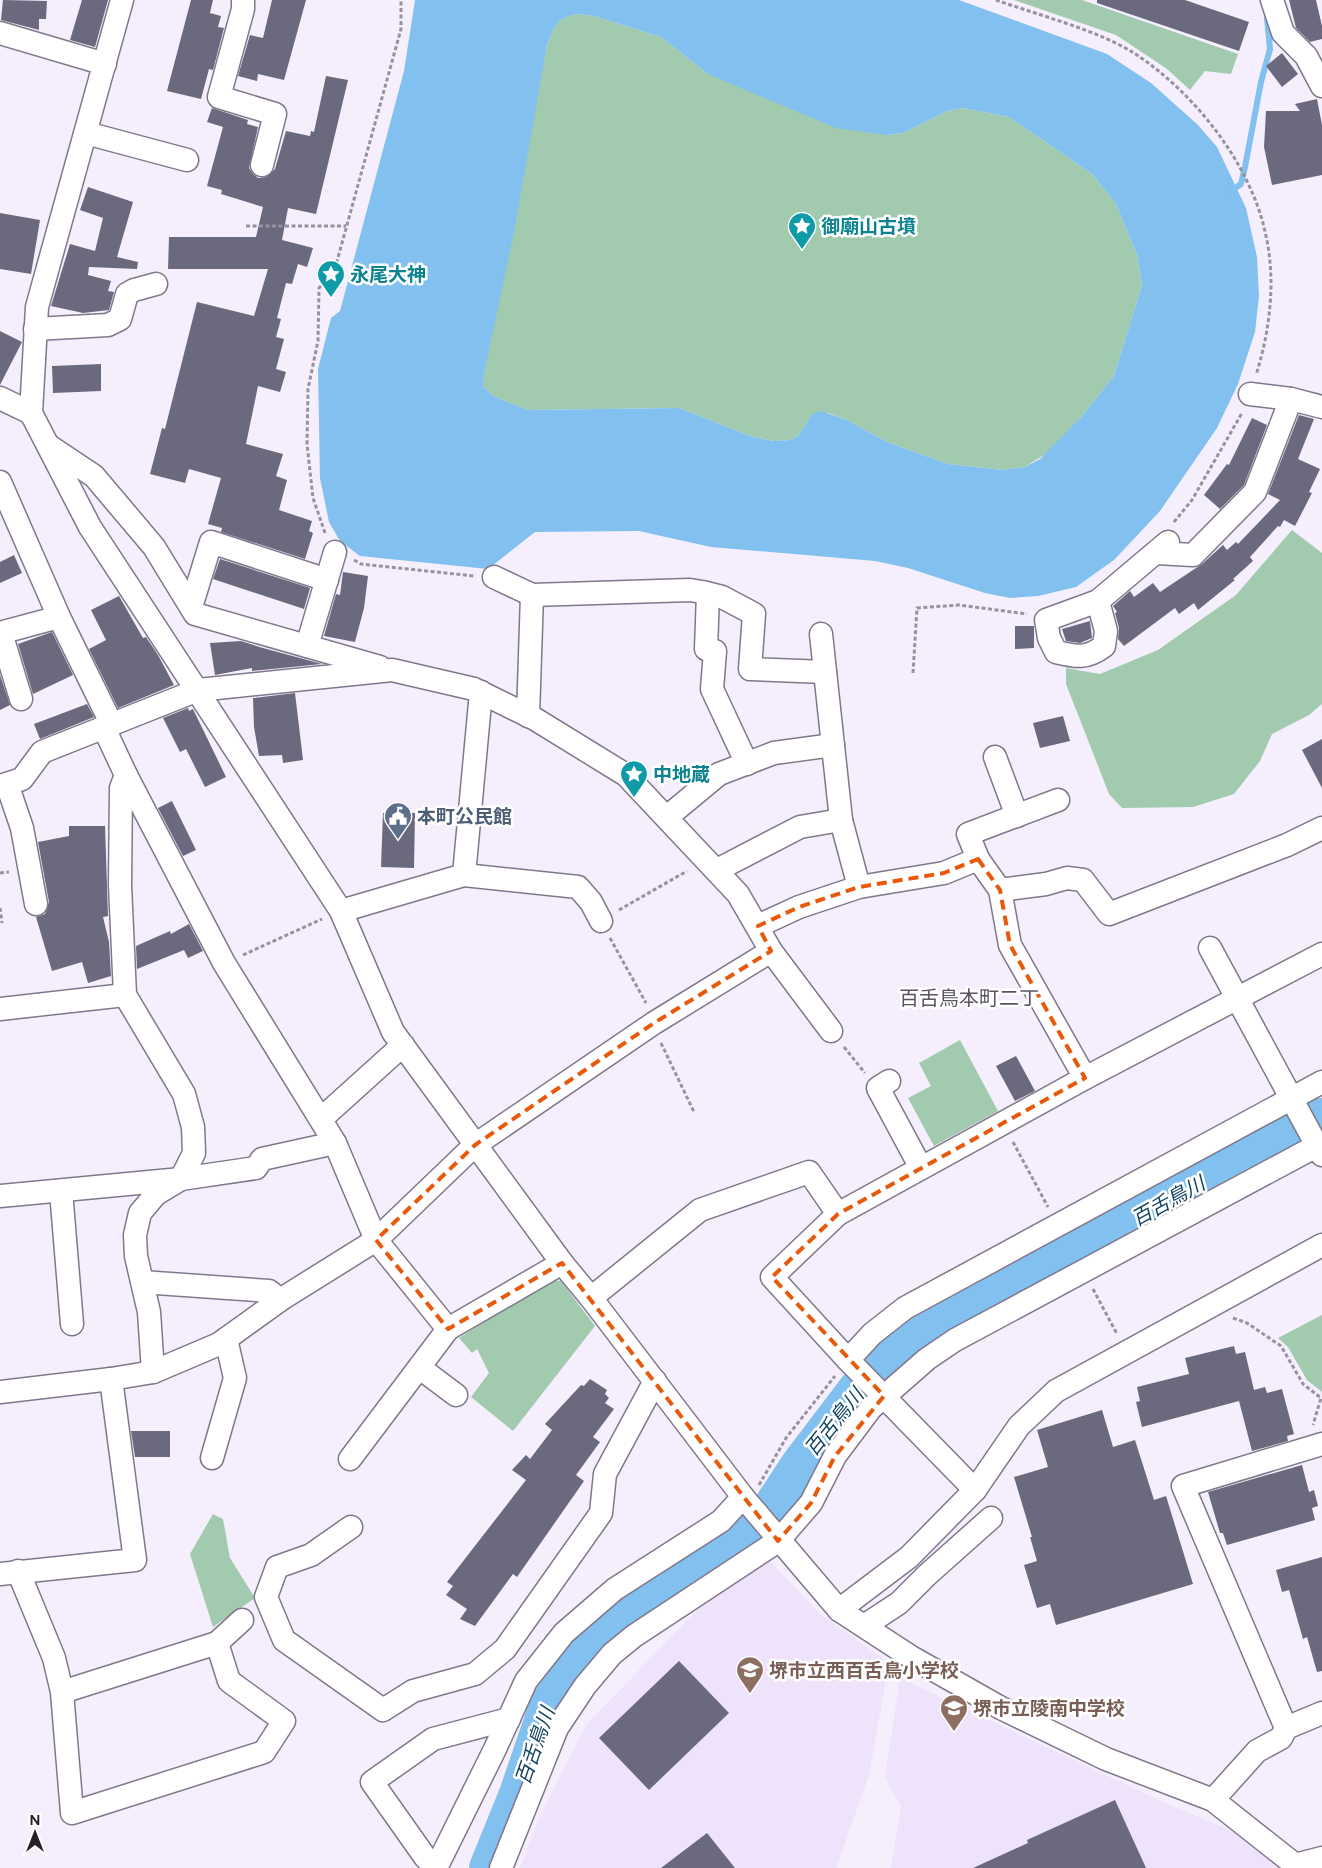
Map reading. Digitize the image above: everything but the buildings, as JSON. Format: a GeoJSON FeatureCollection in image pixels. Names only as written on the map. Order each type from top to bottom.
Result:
{"type":"FeatureCollection","features":[{"type":"Feature","properties":{"kind":"street"},"geometry":{"type":"LineString","coordinates":[[122,0],[37,306],[31,413],[90,527],[341,911],[393,1032],[562,1263],[655,1382],[751,1499],[776,1538],[839,1610],[911,1657],[1001,1708],[1106,1759],[1213,1800],[1297,1866],[1322,1858]]}},
{"type":"Feature","properties":{"kind":"street"},"geometry":{"type":"LineString","coordinates":[[243,0],[243,9],[219,97],[276,114],[262,165]]}},
{"type":"Feature","properties":{"kind":"street"},"geometry":{"type":"LineString","coordinates":[[1272,0],[1283,33],[1314,53],[1322,86]]}},
{"type":"Feature","properties":{"kind":"street"},"geometry":{"type":"LineString","coordinates":[[0,33],[105,64]]}},
{"type":"Feature","properties":{"kind":"street"},"geometry":{"type":"LineString","coordinates":[[86,133],[187,160]]}},
{"type":"Feature","properties":{"kind":"street"},"geometry":{"type":"LineString","coordinates":[[35,329],[108,326],[120,319],[127,294],[156,284]]}},
{"type":"Feature","properties":{"kind":"street"},"geometry":{"type":"LineString","coordinates":[[1250,394],[1291,399],[1322,407]]}},
{"type":"Feature","properties":{"kind":"street"},"geometry":{"type":"LineString","coordinates":[[0,398],[31,413]]}},
{"type":"Feature","properties":{"kind":"street"},"geometry":{"type":"LineString","coordinates":[[1098,601],[1165,540],[1193,555],[1255,492],[1291,399]]}},
{"type":"Feature","properties":{"kind":"street"},"geometry":{"type":"LineString","coordinates":[[48,445],[94,476],[154,547],[195,614],[392,670],[474,688],[528,716],[626,775],[738,894],[771,951],[831,1031]]}},
{"type":"Feature","properties":{"kind":"street"},"geometry":{"type":"LineString","coordinates":[[0,482],[108,726],[126,775],[224,963],[335,1143],[376,1240],[448,1328]]}},
{"type":"Feature","properties":{"kind":"street"},"geometry":{"type":"LineString","coordinates":[[191,607],[210,542],[327,580]]}},
{"type":"Feature","properties":{"kind":"street"},"geometry":{"type":"LineString","coordinates":[[307,646],[335,552]]}},
{"type":"Feature","properties":{"kind":"street"},"geometry":{"type":"LineString","coordinates":[[494,577],[532,595],[690,590],[708,594],[738,604],[754,614],[750,669],[825,672]]}},
{"type":"Feature","properties":{"kind":"street"},"geometry":{"type":"LineString","coordinates":[[708,594],[706,649],[715,651],[712,688],[747,764]]}},
{"type":"Feature","properties":{"kind":"street"},"geometry":{"type":"LineString","coordinates":[[528,716],[532,595]]}},
{"type":"Feature","properties":{"kind":"street"},"geometry":{"type":"LineString","coordinates":[[21,699],[1,633],[59,617]]}},
{"type":"Feature","properties":{"kind":"street"},"geometry":{"type":"LineString","coordinates":[[822,634],[841,820],[860,887]]}},
{"type":"Feature","properties":{"kind":"street"},"geometry":{"type":"LineString","coordinates":[[36,904],[22,828],[4,785],[22,779],[42,752],[198,690],[392,670]]}},
{"type":"Feature","properties":{"kind":"street"},"geometry":{"type":"LineString","coordinates":[[464,875],[481,692]]}},
{"type":"Feature","properties":{"kind":"street"},"geometry":{"type":"LineString","coordinates":[[667,817],[719,774],[774,753],[832,745]]}},
{"type":"Feature","properties":{"kind":"street"},"geometry":{"type":"LineString","coordinates":[[995,756],[1017,816]]}},
{"type":"Feature","properties":{"kind":"street"},"geometry":{"type":"LineString","coordinates":[[126,775],[121,788],[120,885],[125,995],[184,1094],[193,1127],[194,1153],[181,1179],[156,1194],[140,1213],[134,1235],[136,1256],[149,1312],[153,1372]]}},
{"type":"Feature","properties":{"kind":"street"},"geometry":{"type":"LineString","coordinates":[[1058,800],[968,834],[978,859],[1000,890],[1010,946],[1085,1078]]}},
{"type":"Feature","properties":{"kind":"street"},"geometry":{"type":"LineString","coordinates":[[712,865],[800,827],[841,820]]}},
{"type":"Feature","properties":{"kind":"street"},"geometry":{"type":"LineString","coordinates":[[1000,890],[1046,884],[1067,878],[1083,880],[1109,914],[1287,844],[1322,828]]}},
{"type":"Feature","properties":{"kind":"street"},"geometry":{"type":"LineString","coordinates":[[758,926],[800,906],[860,887],[944,873],[978,859]]}},
{"type":"Feature","properties":{"kind":"street"},"geometry":{"type":"LineString","coordinates":[[341,911],[464,875],[578,887],[591,902],[600,921]]}},
{"type":"Feature","properties":{"kind":"street"},"geometry":{"type":"LineString","coordinates":[[502,1868],[557,1728],[585,1686],[612,1654],[634,1636],[776,1538],[811,1503],[835,1456],[871,1408],[879,1392],[955,1340],[1318,1145],[1292,1103],[1239,999],[1210,948]]}},
{"type":"Feature","properties":{"kind":"street"},"geometry":{"type":"LineString","coordinates":[[0,1392],[153,1372],[226,1339],[280,1300],[376,1240],[475,1144],[654,1023],[771,951]]}},
{"type":"Feature","properties":{"kind":"street"},"geometry":{"type":"LineString","coordinates":[[976,1490],[879,1392],[772,1277],[838,1214],[1085,1078],[1322,954]]}},
{"type":"Feature","properties":{"kind":"street"},"geometry":{"type":"LineString","coordinates":[[0,1009],[125,995]]}},
{"type":"Feature","properties":{"kind":"street"},"geometry":{"type":"LineString","coordinates":[[321,1119],[403,1045]]}},
{"type":"Feature","properties":{"kind":"street"},"geometry":{"type":"LineString","coordinates":[[852,1363],[872,1334],[905,1308],[1058,1224],[1292,1103],[1322,1082]]}},
{"type":"Feature","properties":{"kind":"street"},"geometry":{"type":"LineString","coordinates":[[884,1084],[921,1168]]}},
{"type":"Feature","properties":{"kind":"street"},"geometry":{"type":"LineString","coordinates":[[0,1196],[181,1179],[256,1168],[262,1159],[335,1143]]}},
{"type":"Feature","properties":{"kind":"street"},"geometry":{"type":"LineString","coordinates":[[591,1298],[700,1210],[809,1172],[838,1214]]}},
{"type":"Feature","properties":{"kind":"street"},"geometry":{"type":"LineString","coordinates":[[61,1191],[72,1324]]}},
{"type":"Feature","properties":{"kind":"street"},"geometry":{"type":"LineString","coordinates":[[839,1610],[909,1557],[976,1490],[1019,1426],[1056,1391],[1322,1245]]}},
{"type":"Feature","properties":{"kind":"street"},"geometry":{"type":"LineString","coordinates":[[350,1459],[420,1368],[448,1328],[562,1263]]}},
{"type":"Feature","properties":{"kind":"street"},"geometry":{"type":"LineString","coordinates":[[142,1282],[269,1291],[280,1300]]}},
{"type":"Feature","properties":{"kind":"street"},"geometry":{"type":"LineString","coordinates":[[212,1458],[235,1378],[226,1339]]}},
{"type":"Feature","properties":{"kind":"street"},"geometry":{"type":"LineString","coordinates":[[420,1368],[456,1395]]}},
{"type":"Feature","properties":{"kind":"street"},"geometry":{"type":"LineString","coordinates":[[111,1379],[135,1560],[9,1573],[54,1658],[62,1692],[72,1813],[264,1752],[284,1721],[229,1681],[217,1643]]}},
{"type":"Feature","properties":{"kind":"street"},"geometry":{"type":"LineString","coordinates":[[351,1527],[311,1555],[277,1567],[266,1597],[284,1640],[383,1710],[413,1691],[475,1674],[505,1648],[601,1513],[605,1474],[655,1382]]}},
{"type":"Feature","properties":{"kind":"street"},"geometry":{"type":"LineString","coordinates":[[1286,1728],[1183,1486],[1322,1444]]}},
{"type":"Feature","properties":{"kind":"street"},"geometry":{"type":"LineString","coordinates":[[509,1719],[433,1739],[372,1782],[424,1857],[436,1868],[509,1719],[526,1681],[564,1633],[615,1589],[721,1521],[751,1499]]}},
{"type":"Feature","properties":{"kind":"street"},"geometry":{"type":"LineString","coordinates":[[864,1626],[900,1603],[927,1575],[990,1518]]}},
{"type":"Feature","properties":{"kind":"street"},"geometry":{"type":"LineString","coordinates":[[62,1692],[217,1643],[242,1620]]}},
{"type":"Feature","properties":{"kind":"street"},"geometry":{"type":"LineString","coordinates":[[1213,1800],[1257,1750],[1280,1738],[1286,1728],[1322,1713]]}},
{"type":"Feature","properties":{"kind":"path"},"geometry":{"type":"LineString","coordinates":[[401,0],[401,29],[334,272],[319,288],[318,340],[308,388],[307,444],[314,498],[320,524],[335,552],[361,564],[454,576],[494,577]]}},
{"type":"Feature","properties":{"kind":"path"},"geometry":{"type":"LineString","coordinates":[[996,0],[1112,41],[1134,54],[1186,96],[1217,132],[1256,201],[1266,235],[1270,261],[1270,293],[1264,349],[1250,394],[1234,429],[1192,500],[1165,540]]}},
{"type":"Feature","properties":{"kind":"path"},"geometry":{"type":"LineString","coordinates":[[246,226],[346,226]]}},
{"type":"Feature","properties":{"kind":"path"},"geometry":{"type":"LineString","coordinates":[[913,673],[917,608],[959,605],[1032,615]]}},
{"type":"Feature","properties":{"kind":"path"},"geometry":{"type":"LineString","coordinates":[[694,1112],[656,1034],[653,1014],[600,921],[712,865]]}},
{"type":"Feature","properties":{"kind":"path"},"geometry":{"type":"LineString","coordinates":[[0,908],[2,923]]}},
{"type":"Feature","properties":{"kind":"path"},"geometry":{"type":"LineString","coordinates":[[224,963],[341,911]]}},
{"type":"Feature","properties":{"kind":"path"},"geometry":{"type":"LineString","coordinates":[[831,1031],[884,1084]]}},
{"type":"Feature","properties":{"kind":"path"},"geometry":{"type":"LineString","coordinates":[[1002,1124],[1058,1224]]}},
{"type":"Feature","properties":{"kind":"path"},"geometry":{"type":"LineString","coordinates":[[1084,1272],[1127,1352]]}},
{"type":"Feature","properties":{"kind":"path"},"geometry":{"type":"LineString","coordinates":[[1207,1308],[1247,1323],[1281,1346],[1303,1384],[1321,1398]]}},
{"type":"Feature","properties":{"kind":"path"},"geometry":{"type":"LineString","coordinates":[[751,1499],[786,1438],[852,1363]]}},
{"type":"Feature","properties":{"kind":"highlighted area"},"geometry":{"type":"Polygon","coordinates":[[[978,859],[1000,890],[1010,945],[1085,1078],[838,1214],[772,1277],[884,1396],[835,1456],[811,1503],[778,1541],[562,1263],[448,1329],[376,1240],[475,1145],[654,1023],[771,951],[758,926],[799,907],[859,887],[944,873],[978,859]]]}},
{"type":"Feature","properties":{"kind":"shaded area","name":"堺市立西百舌鳥小学校"},"geometry":{"type":"Polygon","coordinates":[[[769,1560],[820,1614],[889,1663],[869,1775],[836,1868],[520,1868],[542,1812],[587,1724],[705,1602],[769,1560]]]}},
{"type":"Feature","properties":{"kind":"shaded area","name":"堺市立陵南中学校"},"geometry":{"type":"Polygon","coordinates":[[[900,1678],[1161,1801],[1241,1835],[1277,1868],[891,1868],[901,1807],[885,1777],[900,1678]]]}},
{"type":"Feature","properties":{"kind":"green space"},"geometry":{"type":"Polygon","coordinates":[[[1014,0],[1082,0],[1238,54],[1231,74],[1205,71],[1190,90],[1167,69],[1116,35],[1014,0]]]}},
{"type":"Feature","properties":{"kind":"green space"},"geometry":{"type":"Polygon","coordinates":[[[579,14],[594,16],[661,37],[708,74],[887,135],[903,133],[947,111],[963,108],[1009,117],[1092,174],[1115,202],[1137,254],[1142,285],[1114,376],[1082,416],[1047,453],[1025,467],[1003,470],[948,464],[887,442],[845,419],[828,413],[812,415],[798,436],[791,440],[775,441],[753,437],[679,408],[528,410],[495,397],[483,387],[483,379],[547,44],[558,23],[566,17],[579,14]]]}},
{"type":"Feature","properties":{"kind":"green space"},"geometry":{"type":"Polygon","coordinates":[[[1292,530],[1322,553],[1322,704],[1309,715],[1272,734],[1260,761],[1234,794],[1193,807],[1122,808],[1109,794],[1066,684],[1066,668],[1100,674],[1158,650],[1236,595],[1292,530]]]}},
{"type":"Feature","properties":{"kind":"green space"},"geometry":{"type":"Polygon","coordinates":[[[960,1040],[998,1111],[934,1146],[908,1098],[931,1086],[919,1063],[960,1040]]]}},
{"type":"Feature","properties":{"kind":"green space"},"geometry":{"type":"Polygon","coordinates":[[[549,1280],[561,1281],[595,1326],[513,1431],[471,1397],[489,1373],[477,1349],[472,1353],[459,1338],[549,1280]]]}},
{"type":"Feature","properties":{"kind":"green space"},"geometry":{"type":"Polygon","coordinates":[[[1322,1315],[1322,1392],[1307,1380],[1288,1347],[1278,1338],[1322,1315]]]}},
{"type":"Feature","properties":{"kind":"green space"},"geometry":{"type":"Polygon","coordinates":[[[213,1514],[223,1519],[230,1558],[255,1598],[213,1627],[190,1554],[213,1514]]]}},
{"type":"Feature","properties":{"kind":"water"},"geometry":{"type":"Polygon","coordinates":[[[415,0],[959,0],[1107,54],[1151,83],[1198,125],[1217,147],[1246,208],[1257,257],[1259,296],[1255,332],[1238,384],[1217,428],[1160,511],[1114,560],[1076,587],[1038,596],[1010,598],[985,593],[908,568],[875,561],[711,547],[639,531],[535,532],[488,569],[360,556],[340,541],[329,522],[320,478],[318,369],[331,318],[340,311],[404,71],[415,0]],[[579,14],[566,17],[555,27],[547,44],[514,232],[483,379],[483,387],[495,397],[528,410],[679,408],[753,437],[775,441],[791,440],[798,436],[812,415],[820,411],[845,419],[887,442],[948,464],[1003,470],[1025,467],[1040,459],[1082,416],[1114,376],[1142,285],[1137,254],[1115,202],[1092,174],[1009,117],[963,108],[947,111],[903,133],[887,135],[836,128],[708,74],[661,37],[594,16],[579,14]]]}},
{"type":"Feature","properties":{"kind":"waterway"},"geometry":{"type":"LineString","coordinates":[[1231,191],[1241,184],[1261,82],[1270,49],[1267,18]]}},
{"type":"Feature","properties":{"kind":"waterway","name":"百舌鳥川"},"geometry":{"type":"LineString","coordinates":[[488,1868],[518,1794],[549,1703],[590,1649],[644,1604],[748,1533],[771,1508],[800,1464],[857,1389],[910,1341],[1322,1117]]}},
{"type":"Feature","properties":{"kind":"place","name":"御廟山古墳"},"geometry":{"type":"Point","coordinates":[802,250]}},
{"type":"Feature","properties":{"kind":"place","name":"永尾大神"},"geometry":{"type":"Point","coordinates":[331,298]}},
{"type":"Feature","properties":{"kind":"place","name":"中地蔵"},"geometry":{"type":"Point","coordinates":[634,798]}},
{"type":"Feature","properties":{"kind":"place","name":"本町公民館"},"geometry":{"type":"Point","coordinates":[398,840]}},
{"type":"Feature","properties":{"kind":"place","name":"堺市立西百舌鳥小学校"},"geometry":{"type":"Point","coordinates":[750,1694]}},
{"type":"Feature","properties":{"kind":"place","name":"堺市立陵南中学校"},"geometry":{"type":"Point","coordinates":[954,1732]}},
{"type":"Feature","properties":{"kind":"district","name":"百舌鳥本町二丁"},"geometry":{"type":"Point","coordinates":[969,998]}}]}
